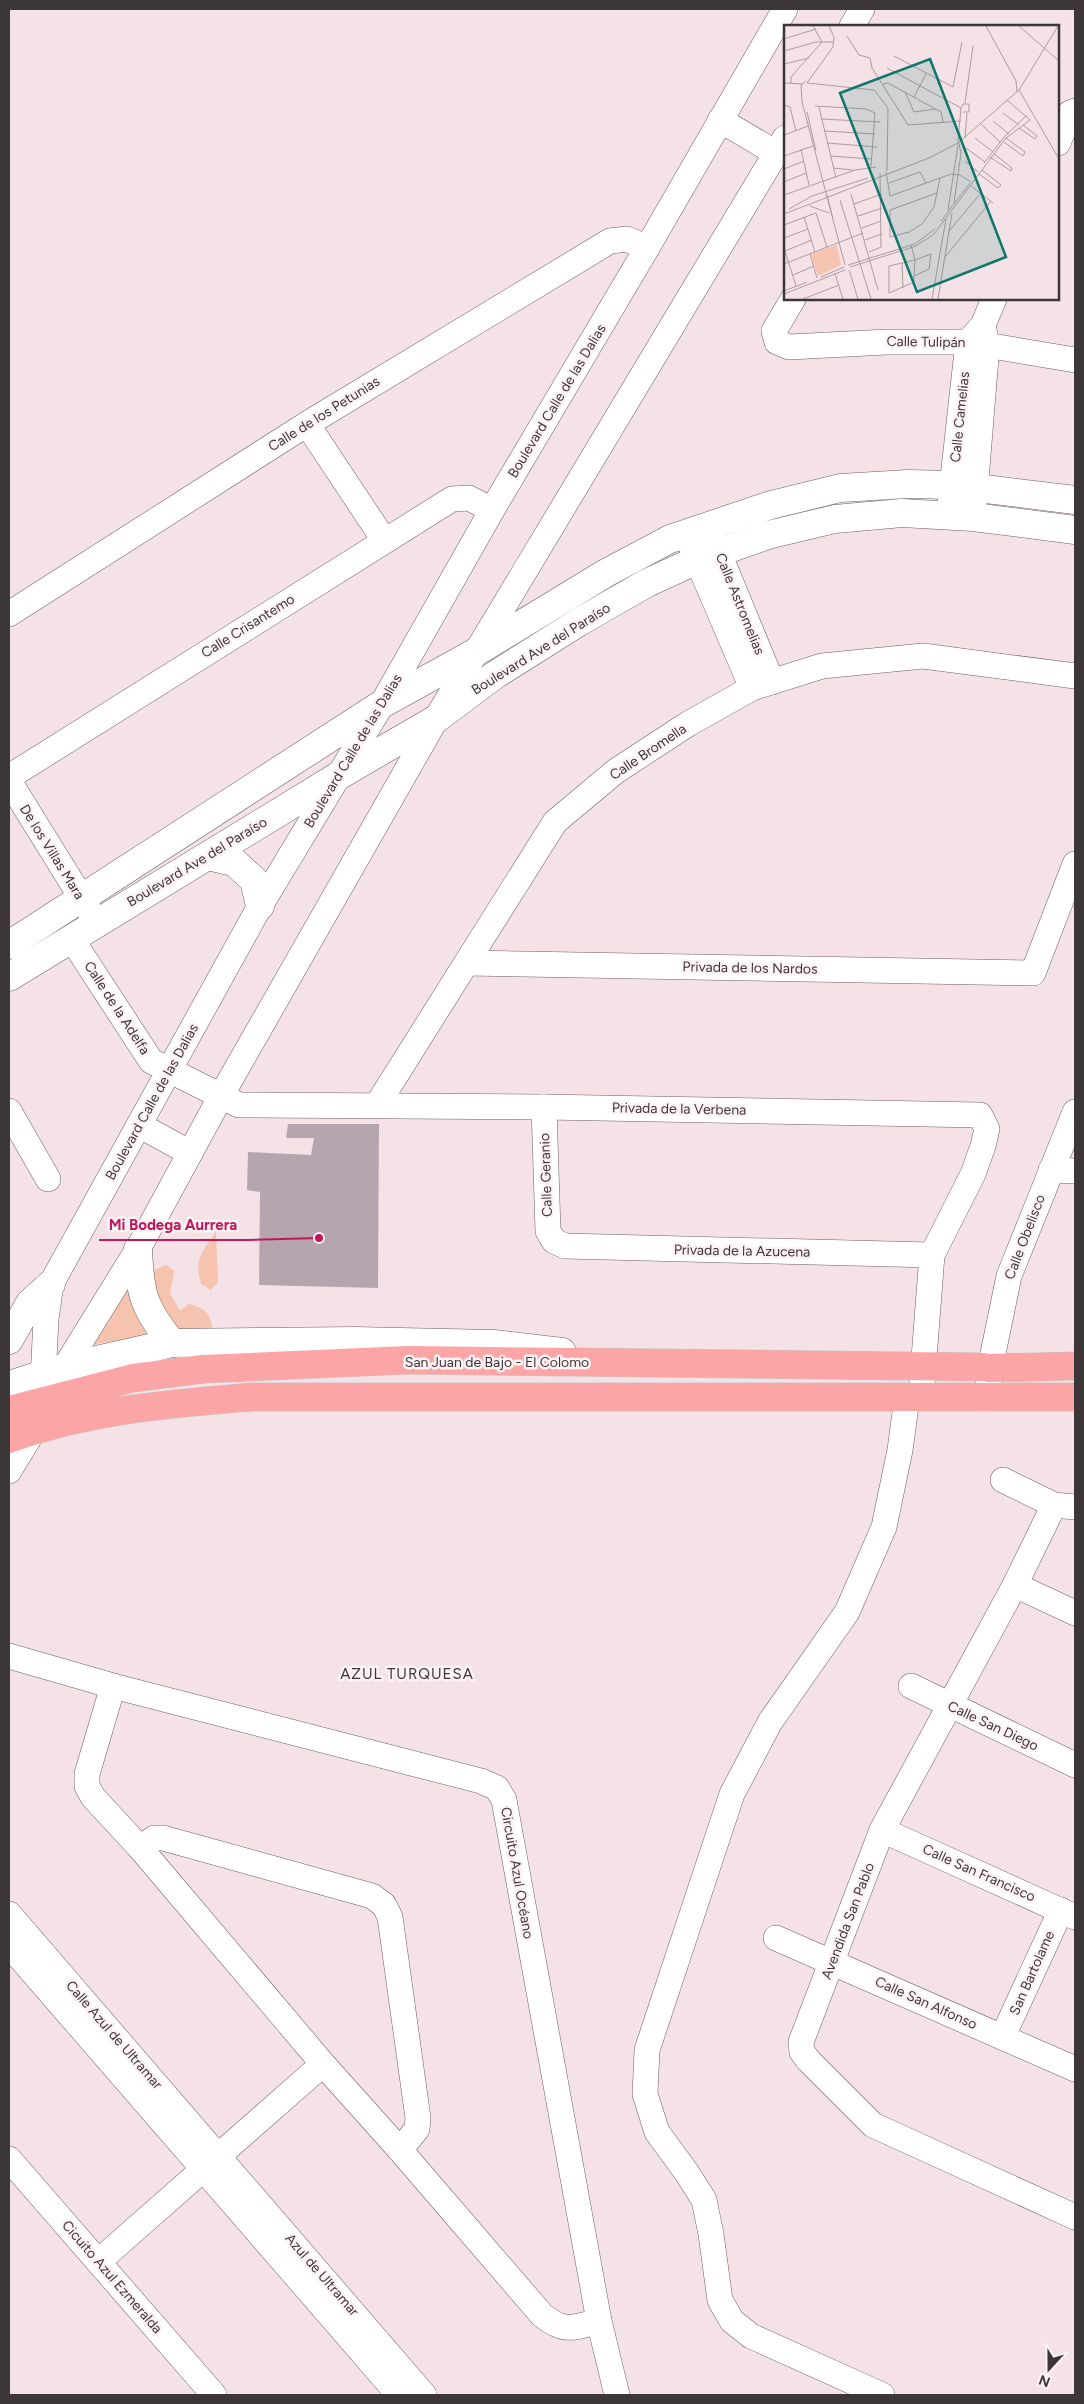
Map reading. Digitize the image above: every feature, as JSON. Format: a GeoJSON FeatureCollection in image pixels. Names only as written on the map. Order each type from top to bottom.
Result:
{"type":"FeatureCollection","features":[{"type":"Feature","properties":{"kind":"main road","name":"San Juan de Bajo - El Colomo"},"geometry":{"type":"LineString","coordinates":[[9,1410],[51,1380],[133,1378],[204,1369],[408,1360],[932,1367],[1075,1366]]}},
{"type":"Feature","properties":{"kind":"main road"},"geometry":{"type":"LineString","coordinates":[[9,1439],[34,1430],[142,1406],[251,1398],[1075,1397]]}},
{"type":"Feature","properties":{"kind":"street","name":"Boulevard Calle de las Dalias"},"geometry":{"type":"LineString","coordinates":[[51,1380],[46,1319],[50,1284],[260,906],[382,704],[492,510],[647,248],[785,9]]}},
{"type":"Feature","properties":{"kind":"street"},"geometry":{"type":"LineString","coordinates":[[853,25],[862,9]]}},
{"type":"Feature","properties":{"kind":"street"},"geometry":{"type":"LineString","coordinates":[[1059,141],[1072,112]]}},
{"type":"Feature","properties":{"kind":"street"},"geometry":{"type":"LineString","coordinates":[[720,120],[781,146]]}},
{"type":"Feature","properties":{"kind":"street","name":"Boulevard Calle de las Dalias"},"geometry":{"type":"LineString","coordinates":[[9,1471],[34,1430],[51,1380],[138,1249],[425,725],[476,652],[781,146]]}},
{"type":"Feature","properties":{"kind":"street","name":"Calle de los Petunias"},"geometry":{"type":"LineString","coordinates":[[9,614],[307,424],[610,241],[627,239],[647,248]]}},
{"type":"Feature","properties":{"kind":"street","name":"Calle Tulipán"},"geometry":{"type":"LineString","coordinates":[[792,300],[774,331],[777,342],[789,347],[979,338],[1075,360]]}},
{"type":"Feature","properties":{"kind":"street","name":"Calle Camelias"},"geometry":{"type":"LineString","coordinates":[[961,515],[979,338],[994,300]]}},
{"type":"Feature","properties":{"kind":"street"},"geometry":{"type":"LineString","coordinates":[[307,424],[384,540]]}},
{"type":"Feature","properties":{"kind":"street"},"geometry":{"type":"LineString","coordinates":[[9,946],[382,704],[476,652],[606,573],[670,539],[771,505],[840,488],[908,484],[964,486],[1075,500]]}},
{"type":"Feature","properties":{"kind":"street","name":"Calle Crisantemo"},"geometry":{"type":"LineString","coordinates":[[9,776],[384,540],[452,500],[468,498],[492,510]]}},
{"type":"Feature","properties":{"kind":"street","name":"Boulevard Ave del Paraíso"},"geometry":{"type":"LineString","coordinates":[[9,978],[71,938],[425,725],[495,674],[579,622],[647,584],[708,556],[768,535],[835,519],[902,513],[961,515],[1075,530]]}},
{"type":"Feature","properties":{"kind":"street","name":"Calle Astromelias"},"geometry":{"type":"LineString","coordinates":[[697,530],[762,685]]}},
{"type":"Feature","properties":{"kind":"street","name":"Calle Bromella"},"geometry":{"type":"LineString","coordinates":[[377,1105],[555,822],[616,772],[688,724],[762,685],[822,666],[923,656],[1075,676]]}},
{"type":"Feature","properties":{"kind":"street"},"geometry":{"type":"LineString","coordinates":[[382,704],[388,717],[399,727],[425,725],[438,704],[433,692],[420,683]]}},
{"type":"Feature","properties":{"kind":"street","name":"De los Villas Mara"},"geometry":{"type":"LineString","coordinates":[[9,781],[97,923]]}},
{"type":"Feature","properties":{"kind":"street"},"geometry":{"type":"LineString","coordinates":[[208,856],[234,862],[254,880],[260,906]]}},
{"type":"Feature","properties":{"kind":"street","name":"Privada de los Nardos"},"geometry":{"type":"LineString","coordinates":[[467,963],[1033,973],[1075,864]]}},
{"type":"Feature","properties":{"kind":"street","name":"Calle de la Adelfa"},"geometry":{"type":"LineString","coordinates":[[71,938],[152,1061],[221,1096]]}},
{"type":"Feature","properties":{"kind":"street","name":"Privada de la Verbena"},"geometry":{"type":"LineString","coordinates":[[221,1096],[239,1105],[544,1106],[980,1114],[986,1129],[983,1146],[973,1174],[932,1255]]}},
{"type":"Feature","properties":{"kind":"street","name":"Calle Geranio"},"geometry":{"type":"LineString","coordinates":[[544,1106],[548,1231],[554,1241]]}},
{"type":"Feature","properties":{"kind":"street"},"geometry":{"type":"LineString","coordinates":[[9,1111],[48,1179]]}},
{"type":"Feature","properties":{"kind":"street","name":"Calle Obelisco"},"geometry":{"type":"LineString","coordinates":[[984,1397],[987,1367],[1008,1276],[1075,1112]]}},
{"type":"Feature","properties":{"kind":"street"},"geometry":{"type":"LineString","coordinates":[[139,1125],[190,1153]]}},
{"type":"Feature","properties":{"kind":"street"},"geometry":{"type":"LineString","coordinates":[[1051,1170],[1075,1171]]}},
{"type":"Feature","properties":{"kind":"street","name":"Privada de la Azucena"},"geometry":{"type":"LineString","coordinates":[[554,1241],[565,1246],[932,1255]]}},
{"type":"Feature","properties":{"kind":"street"},"geometry":{"type":"LineString","coordinates":[[138,1249],[140,1281],[144,1301],[153,1320],[172,1343]]}},
{"type":"Feature","properties":{"kind":"street"},"geometry":{"type":"LineString","coordinates":[[882,2395],[751,2336],[732,2321],[720,2300],[711,2234],[704,2200],[657,2132],[645,2094],[646,2050],[732,1794],[770,1722],[847,1612],[884,1527],[900,1450],[932,1367],[932,1255]]}},
{"type":"Feature","properties":{"kind":"street"},"geometry":{"type":"LineString","coordinates":[[9,1340],[30,1303],[50,1284]]}},
{"type":"Feature","properties":{"kind":"street"},"geometry":{"type":"LineString","coordinates":[[9,1385],[51,1380],[172,1343],[355,1341],[494,1344],[658,1363]]}},
{"type":"Feature","properties":{"kind":"street"},"geometry":{"type":"LineString","coordinates":[[1003,1480],[1065,1506]]}},
{"type":"Feature","properties":{"kind":"street","name":"Avendida San Pablo"},"geometry":{"type":"LineString","coordinates":[[1065,1506],[1015,1585],[882,1830],[801,2042],[802,2052],[809,2062],[873,2124],[1075,2217]]}},
{"type":"Feature","properties":{"kind":"street"},"geometry":{"type":"LineString","coordinates":[[1015,1585],[1075,1613]]}},
{"type":"Feature","properties":{"kind":"street","name":"Circuito Azul Océano"},"geometry":{"type":"LineString","coordinates":[[9,1656],[113,1686],[481,1781],[496,1788],[504,1800],[599,2320],[617,2395]]}},
{"type":"Feature","properties":{"kind":"street"},"geometry":{"type":"LineString","coordinates":[[113,1686],[87,1774],[87,1786],[94,1797],[141,1849],[323,2064],[542,2315],[556,2326],[570,2329],[599,2320]]}},
{"type":"Feature","properties":{"kind":"street","name":"Calle San Diego"},"geometry":{"type":"LineString","coordinates":[[911,1686],[1075,1765]]}},
{"type":"Feature","properties":{"kind":"street","name":"Calle San Francisco"},"geometry":{"type":"LineString","coordinates":[[882,1830],[1068,1914]]}},
{"type":"Feature","properties":{"kind":"street"},"geometry":{"type":"LineString","coordinates":[[141,1849],[154,1838],[163,1838],[372,1896],[384,1905],[390,1917],[418,2118],[417,2129],[400,2150]]}},
{"type":"Feature","properties":{"kind":"street","name":"Calle Azul de Ultramar"},"geometry":{"type":"LineString","coordinates":[[9,1914],[211,2163]]}},
{"type":"Feature","properties":{"kind":"street","name":"San Bartolame"},"geometry":{"type":"LineString","coordinates":[[1003,2036],[1068,1914]]}},
{"type":"Feature","properties":{"kind":"street","name":"Calle San Alfonso"},"geometry":{"type":"LineString","coordinates":[[776,1938],[1075,2069]]}},
{"type":"Feature","properties":{"kind":"street","name":"Calle Azul de Ultramar"},"geometry":{"type":"LineString","coordinates":[[9,1946],[211,2163]]}},
{"type":"Feature","properties":{"kind":"street"},"geometry":{"type":"LineString","coordinates":[[99,2261],[323,2064]]}},
{"type":"Feature","properties":{"kind":"street","name":"Cicuito Azul Ezmeralda"},"geometry":{"type":"LineString","coordinates":[[9,2159],[214,2395]]}},
{"type":"Feature","properties":{"kind":"street"},"geometry":{"type":"LineString","coordinates":[[211,2163],[261,2234],[400,2395]]}},
{"type":"Feature","properties":{"kind":"street","name":"Azul de Ultramar"},"geometry":{"type":"LineString","coordinates":[[211,2163],[424,2395]]}},
{"type":"Feature","properties":{"kind":"shaded area"},"geometry":{"type":"Polygon","coordinates":[[[216,1232],[218,1282],[211,1290],[201,1284],[198,1268],[203,1250],[216,1232]]]}},
{"type":"Feature","properties":{"kind":"shaded area"},"geometry":{"type":"Polygon","coordinates":[[[166,1265],[174,1271],[170,1293],[180,1311],[189,1304],[205,1311],[212,1324],[213,1336],[178,1338],[151,1297],[154,1270],[166,1265]]]}},
{"type":"Feature","properties":{"kind":"shaded area"},"geometry":{"type":"Polygon","coordinates":[[[129,1269],[155,1334],[90,1345],[129,1269]]]}},
{"type":"Feature","properties":{"kind":"building"},"geometry":{"type":"Polygon","coordinates":[[[288,1124],[379,1124],[378,1288],[259,1285],[260,1192],[247,1190],[248,1152],[311,1155],[314,1138],[286,1138],[288,1124]]]}},
{"type":"Feature","properties":{"kind":"place","name":"Mi Bodega Aurrera"},"geometry":{"type":"Point","coordinates":[319,1238]}},
{"type":"Feature","properties":{"kind":"district","name":"AZUL TURQUESA"},"geometry":{"type":"Point","coordinates":[407,1674]}}]}
